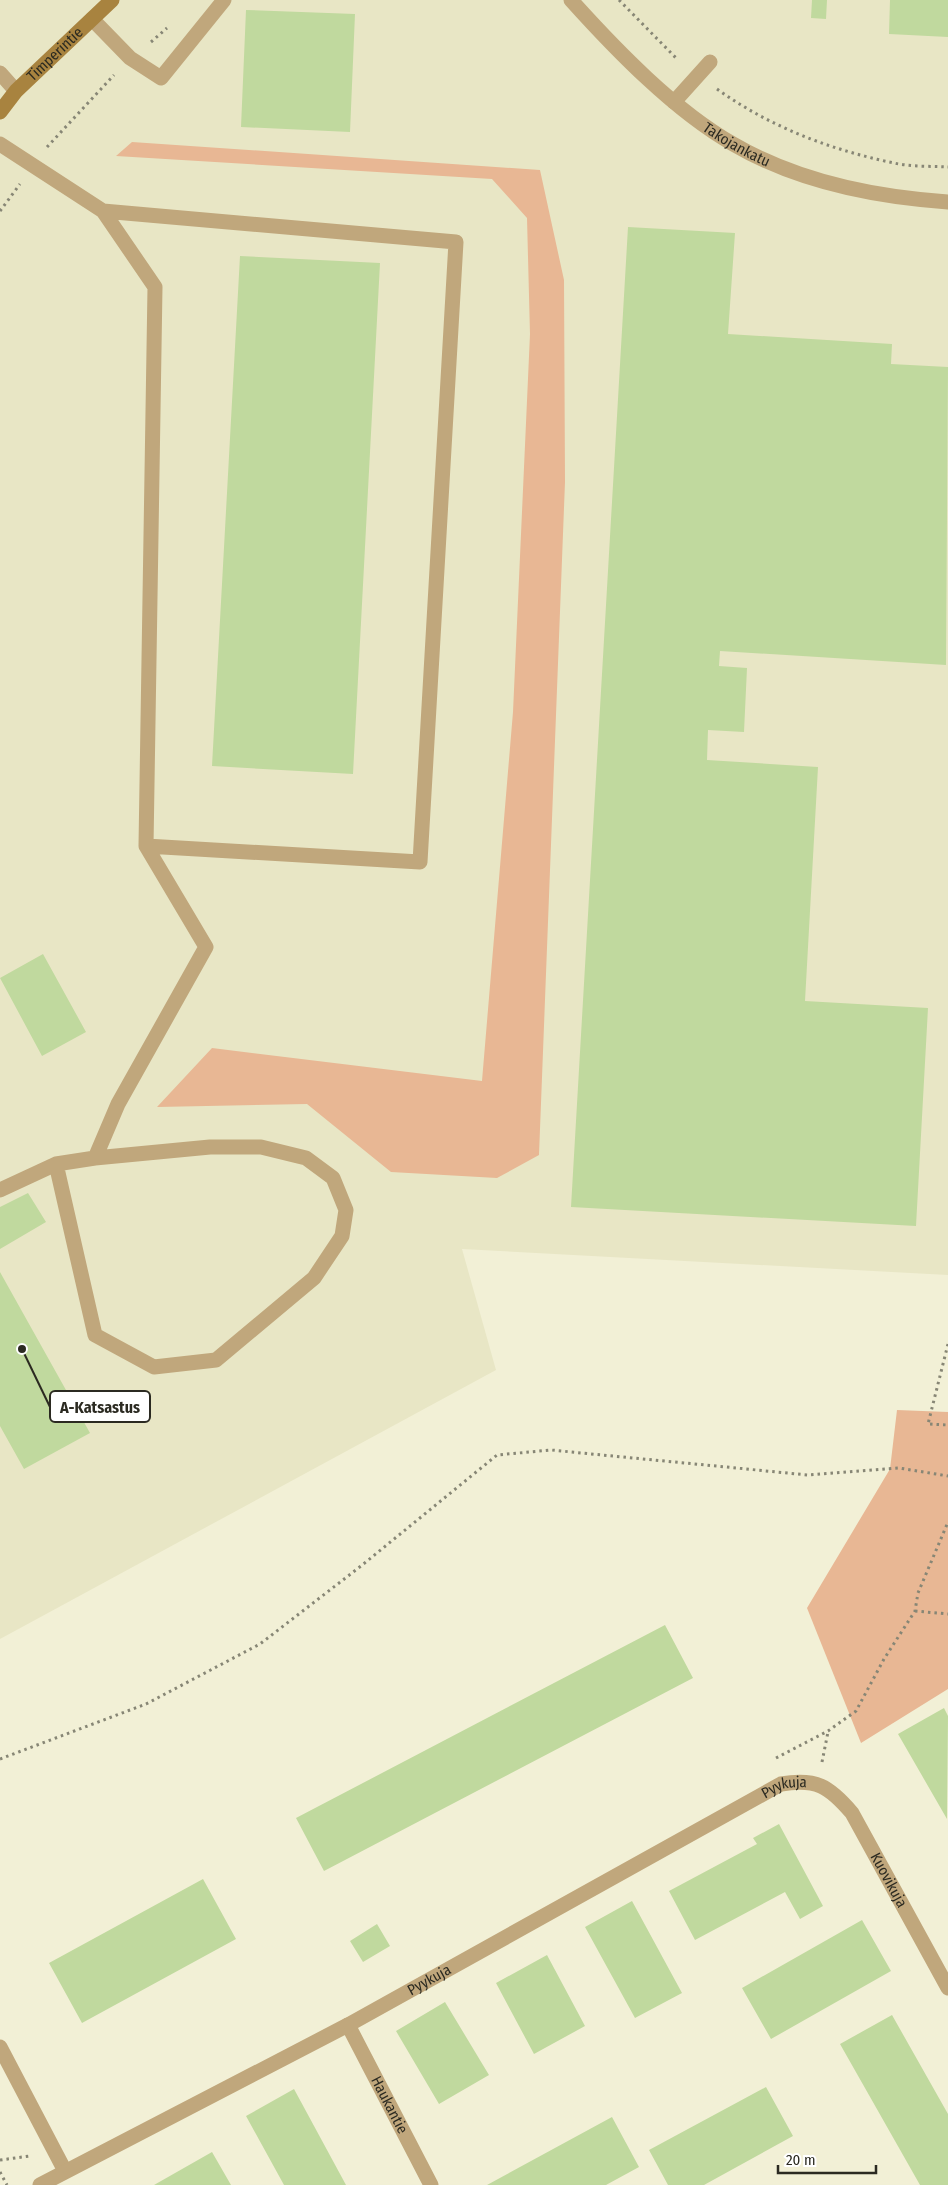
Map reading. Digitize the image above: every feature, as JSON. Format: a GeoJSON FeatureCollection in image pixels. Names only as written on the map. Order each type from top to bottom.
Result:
{"type":"FeatureCollection","features":[{"type":"Feature","properties":{"kind":"street","name":"Timperintie"},"geometry":{"type":"LineString","coordinates":[[0,112],[16,91],[112,0]]}},
{"type":"Feature","properties":{"kind":"street"},"geometry":{"type":"LineString","coordinates":[[92,19],[130,58],[161,78],[224,0]]}},
{"type":"Feature","properties":{"kind":"street","name":"Takojankatu"},"geometry":{"type":"LineString","coordinates":[[571,0],[674,102],[732,144],[791,171],[852,190],[909,200],[948,202]]}},
{"type":"Feature","properties":{"kind":"street"},"geometry":{"type":"LineString","coordinates":[[674,102],[710,62]]}},
{"type":"Feature","properties":{"kind":"street"},"geometry":{"type":"LineString","coordinates":[[0,73],[16,91]]}},
{"type":"Feature","properties":{"kind":"street"},"geometry":{"type":"LineString","coordinates":[[0,144],[103,211],[155,287],[146,846],[206,947],[118,1104],[95,1158]]}},
{"type":"Feature","properties":{"kind":"street"},"geometry":{"type":"LineString","coordinates":[[103,211],[456,242],[420,862],[146,846]]}},
{"type":"Feature","properties":{"kind":"street"},"geometry":{"type":"LineString","coordinates":[[0,1190],[56,1164],[95,1158],[210,1147],[253,1147],[306,1158],[333,1178],[346,1210],[342,1236],[314,1278],[216,1360],[154,1367],[96,1336],[56,1164]]}},
{"type":"Feature","properties":{"kind":"street","name":"Pyykuja"},"geometry":{"type":"LineString","coordinates":[[40,2185],[348,2025],[781,1784],[800,1781],[818,1783]]}},
{"type":"Feature","properties":{"kind":"street","name":"Kuovikuja"},"geometry":{"type":"LineString","coordinates":[[818,1783],[838,1796],[852,1813],[948,1988]]}},
{"type":"Feature","properties":{"kind":"street","name":"Haukantie"},"geometry":{"type":"LineString","coordinates":[[348,2025],[431,2185]]}},
{"type":"Feature","properties":{"kind":"street"},"geometry":{"type":"LineString","coordinates":[[0,2047],[66,2171]]}},
{"type":"Feature","properties":{"kind":"path"},"geometry":{"type":"LineString","coordinates":[[619,0],[681,63],[742,107],[803,138],[896,164],[948,166]]}},
{"type":"Feature","properties":{"kind":"path"},"geometry":{"type":"LineString","coordinates":[[0,211],[59,133],[130,58],[173,23]]}},
{"type":"Feature","properties":{"kind":"path"},"geometry":{"type":"LineString","coordinates":[[948,1344],[928,1424],[948,1425]]}},
{"type":"Feature","properties":{"kind":"path"},"geometry":{"type":"LineString","coordinates":[[0,1758],[146,1704],[260,1644],[361,1566],[497,1455],[551,1450],[808,1475],[899,1468],[948,1476]]}},
{"type":"Feature","properties":{"kind":"path"},"geometry":{"type":"LineString","coordinates":[[768,1762],[828,1731],[856,1710],[884,1659],[915,1612],[918,1593],[948,1522]]}},
{"type":"Feature","properties":{"kind":"path"},"geometry":{"type":"LineString","coordinates":[[915,1612],[948,1614]]}},
{"type":"Feature","properties":{"kind":"path"},"geometry":{"type":"LineString","coordinates":[[818,1783],[828,1731]]}},
{"type":"Feature","properties":{"kind":"path"},"geometry":{"type":"LineString","coordinates":[[0,2160],[41,2154],[54,2149]]}},
{"type":"Feature","properties":{"kind":"path"},"geometry":{"type":"LineString","coordinates":[[0,2172],[7,2185]]}},
{"type":"Feature","properties":{"kind":"shaded area"},"geometry":{"type":"Polygon","coordinates":[[[0,0],[948,0],[948,1275],[462,1249],[496,1370],[0,1639],[0,0]]]}},
{"type":"Feature","properties":{"kind":"shaded area"},"geometry":{"type":"Polygon","coordinates":[[[132,142],[540,170],[564,280],[565,482],[539,1155],[497,1178],[391,1172],[307,1104],[157,1107],[212,1048],[482,1081],[513,712],[530,334],[527,218],[492,179],[116,156],[132,142]]]}},
{"type":"Feature","properties":{"kind":"shaded area"},"geometry":{"type":"Polygon","coordinates":[[[897,1410],[948,1412],[948,1689],[861,1743],[807,1608],[890,1469],[897,1410]]]}},
{"type":"Feature","properties":{"kind":"building"},"geometry":{"type":"Polygon","coordinates":[[[812,0],[827,0],[826,19],[811,18],[812,0]]]}},
{"type":"Feature","properties":{"kind":"building"},"geometry":{"type":"Polygon","coordinates":[[[890,0],[948,0],[948,37],[889,34],[890,0]]]}},
{"type":"Feature","properties":{"kind":"building"},"geometry":{"type":"Polygon","coordinates":[[[246,10],[355,14],[350,132],[241,127],[246,10]]]}},
{"type":"Feature","properties":{"kind":"building"},"geometry":{"type":"Polygon","coordinates":[[[628,227],[735,233],[728,334],[892,344],[891,364],[948,367],[946,665],[720,651],[719,666],[747,668],[744,732],[708,730],[707,760],[818,767],[805,1001],[928,1008],[916,1226],[571,1207],[628,227]]]}},
{"type":"Feature","properties":{"kind":"building"},"geometry":{"type":"Polygon","coordinates":[[[240,256],[380,263],[353,774],[212,766],[240,256]]]}},
{"type":"Feature","properties":{"kind":"building"},"geometry":{"type":"Polygon","coordinates":[[[43,954],[86,1032],[42,1056],[0,978],[43,954]]]}},
{"type":"Feature","properties":{"kind":"building"},"geometry":{"type":"Polygon","coordinates":[[[28,1193],[46,1222],[0,1249],[0,1207],[28,1193]]]}},
{"type":"Feature","properties":{"kind":"building"},"geometry":{"type":"Polygon","coordinates":[[[0,1272],[90,1433],[24,1469],[0,1426],[0,1272]]]}},
{"type":"Feature","properties":{"kind":"building"},"geometry":{"type":"Polygon","coordinates":[[[665,1625],[693,1678],[324,1871],[296,1818],[665,1625]]]}},
{"type":"Feature","properties":{"kind":"building"},"geometry":{"type":"Polygon","coordinates":[[[944,1708],[948,1716],[947,1819],[898,1734],[944,1708]]]}},
{"type":"Feature","properties":{"kind":"building"},"geometry":{"type":"Polygon","coordinates":[[[779,1824],[823,1906],[800,1919],[785,1892],[695,1940],[669,1891],[757,1844],[753,1838],[779,1824]]]}},
{"type":"Feature","properties":{"kind":"building"},"geometry":{"type":"Polygon","coordinates":[[[203,1879],[236,1939],[82,2023],[49,1963],[203,1879]]]}},
{"type":"Feature","properties":{"kind":"building"},"geometry":{"type":"Polygon","coordinates":[[[632,1901],[682,1993],[635,2018],[585,1927],[632,1901]]]}},
{"type":"Feature","properties":{"kind":"building"},"geometry":{"type":"Polygon","coordinates":[[[862,1920],[891,1971],[771,2039],[742,1988],[862,1920]]]}},
{"type":"Feature","properties":{"kind":"building"},"geometry":{"type":"Polygon","coordinates":[[[377,1924],[390,1946],[363,1962],[350,1941],[377,1924]]]}},
{"type":"Feature","properties":{"kind":"building"},"geometry":{"type":"Polygon","coordinates":[[[547,1955],[585,2026],[534,2054],[496,1983],[547,1955]]]}},
{"type":"Feature","properties":{"kind":"building"},"geometry":{"type":"Polygon","coordinates":[[[445,2002],[489,2075],[439,2104],[396,2031],[445,2002]]]}},
{"type":"Feature","properties":{"kind":"building"},"geometry":{"type":"Polygon","coordinates":[[[892,2015],[948,2114],[948,2185],[920,2185],[840,2044],[892,2015]]]}},
{"type":"Feature","properties":{"kind":"building"},"geometry":{"type":"Polygon","coordinates":[[[766,2087],[793,2136],[704,2185],[668,2185],[649,2150],[766,2087]]]}},
{"type":"Feature","properties":{"kind":"building"},"geometry":{"type":"Polygon","coordinates":[[[294,2089],[346,2185],[284,2185],[246,2116],[294,2089]]]}},
{"type":"Feature","properties":{"kind":"building"},"geometry":{"type":"Polygon","coordinates":[[[612,2117],[639,2167],[606,2185],[487,2185],[612,2117]]]}},
{"type":"Feature","properties":{"kind":"building"},"geometry":{"type":"Polygon","coordinates":[[[212,2152],[231,2185],[154,2185],[212,2152]]]}},
{"type":"Feature","properties":{"kind":"place","name":"A-Katsastus"},"geometry":{"type":"Point","coordinates":[22,1349]}}]}
